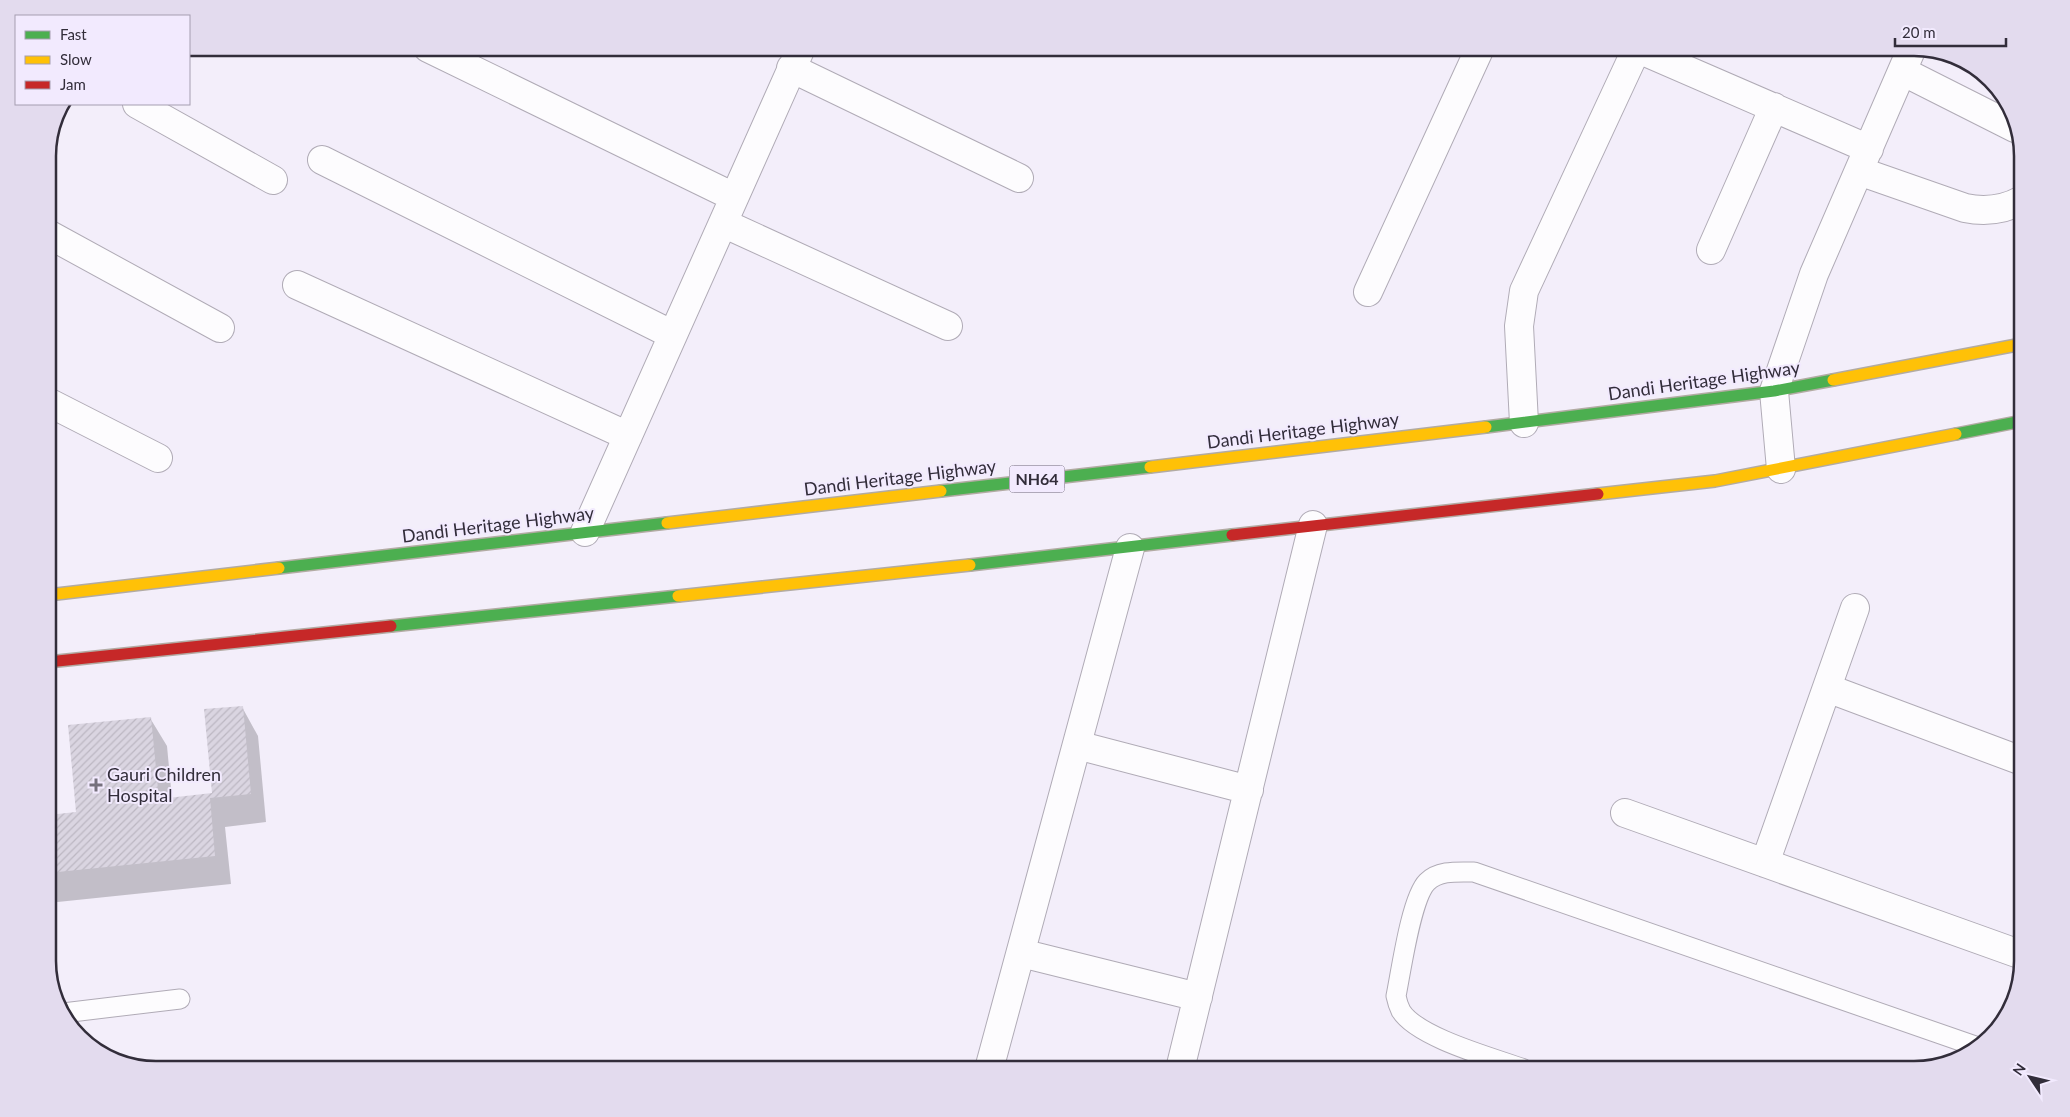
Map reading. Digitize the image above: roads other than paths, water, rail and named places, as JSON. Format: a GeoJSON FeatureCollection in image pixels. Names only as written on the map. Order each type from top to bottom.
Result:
{"type":"FeatureCollection","features":[{"type":"Feature","properties":{"kind":"main road","name":"Dandi Heritage Highway"},"geometry":{"type":"LineString","coordinates":[[56,594],[1774,391],[2014,346]]}},
{"type":"Feature","properties":{"kind":"main road"},"geometry":{"type":"LineString","coordinates":[[56,661],[1130,548],[1313,525],[1715,482],[2014,423]]}},
{"type":"Feature","properties":{"kind":"street"},"geometry":{"type":"LineString","coordinates":[[444,56],[734,197]]}},
{"type":"Feature","properties":{"kind":"street"},"geometry":{"type":"LineString","coordinates":[[1368,292],[1476,56]]}},
{"type":"Feature","properties":{"kind":"street"},"geometry":{"type":"LineString","coordinates":[[1524,422],[1518,326],[1524,291],[1633,56]]}},
{"type":"Feature","properties":{"kind":"street"},"geometry":{"type":"LineString","coordinates":[[1656,56],[1774,107],[1864,160],[1965,208],[1994,210],[2014,205]]}},
{"type":"Feature","properties":{"kind":"street"},"geometry":{"type":"LineString","coordinates":[[586,532],[796,58],[1019,178]]}},
{"type":"Feature","properties":{"kind":"street"},"geometry":{"type":"LineString","coordinates":[[1781,469],[1774,391],[1814,274],[1907,59],[2008,123]]}},
{"type":"Feature","properties":{"kind":"street"},"geometry":{"type":"LineString","coordinates":[[139,105],[273,180]]}},
{"type":"Feature","properties":{"kind":"street"},"geometry":{"type":"LineString","coordinates":[[1711,250],[1774,107]]}},
{"type":"Feature","properties":{"kind":"street"},"geometry":{"type":"LineString","coordinates":[[322,160],[673,335]]}},
{"type":"Feature","properties":{"kind":"street"},"geometry":{"type":"LineString","coordinates":[[723,223],[948,326]]}},
{"type":"Feature","properties":{"kind":"street"},"geometry":{"type":"LineString","coordinates":[[56,238],[220,328]]}},
{"type":"Feature","properties":{"kind":"street"},"geometry":{"type":"LineString","coordinates":[[297,286],[628,436]]}},
{"type":"Feature","properties":{"kind":"street"},"geometry":{"type":"LineString","coordinates":[[56,406],[158,458]]}},
{"type":"Feature","properties":{"kind":"street"},"geometry":{"type":"LineString","coordinates":[[1182,1061],[1313,525]]}},
{"type":"Feature","properties":{"kind":"street"},"geometry":{"type":"LineString","coordinates":[[991,1061],[1130,548]]}},
{"type":"Feature","properties":{"kind":"street"},"geometry":{"type":"LineString","coordinates":[[1765,863],[1855,608]]}},
{"type":"Feature","properties":{"kind":"street"},"geometry":{"type":"LineString","coordinates":[[1827,688],[2014,758]]}},
{"type":"Feature","properties":{"kind":"street"},"geometry":{"type":"LineString","coordinates":[[1077,745],[1248,790]]}},
{"type":"Feature","properties":{"kind":"street"},"geometry":{"type":"LineString","coordinates":[[1625,813],[2014,952]]}},
{"type":"Feature","properties":{"kind":"street"},"geometry":{"type":"LineString","coordinates":[[1021,953],[1198,997]]}},
{"type":"Feature","properties":{"kind":"lane"},"geometry":{"type":"LineString","coordinates":[[1500,1061],[1434,1036],[1401,1012],[1398,1004],[1396,996],[1416,899],[1427,882],[1448,871],[1474,872],[1970,1043]]}},
{"type":"Feature","properties":{"kind":"lane"},"geometry":{"type":"LineString","coordinates":[[71,1012],[180,999]]}},
{"type":"Feature","properties":{"kind":"place","name":"Gauri Children Hospital"},"geometry":{"type":"Point","coordinates":[96,785]}}]}
